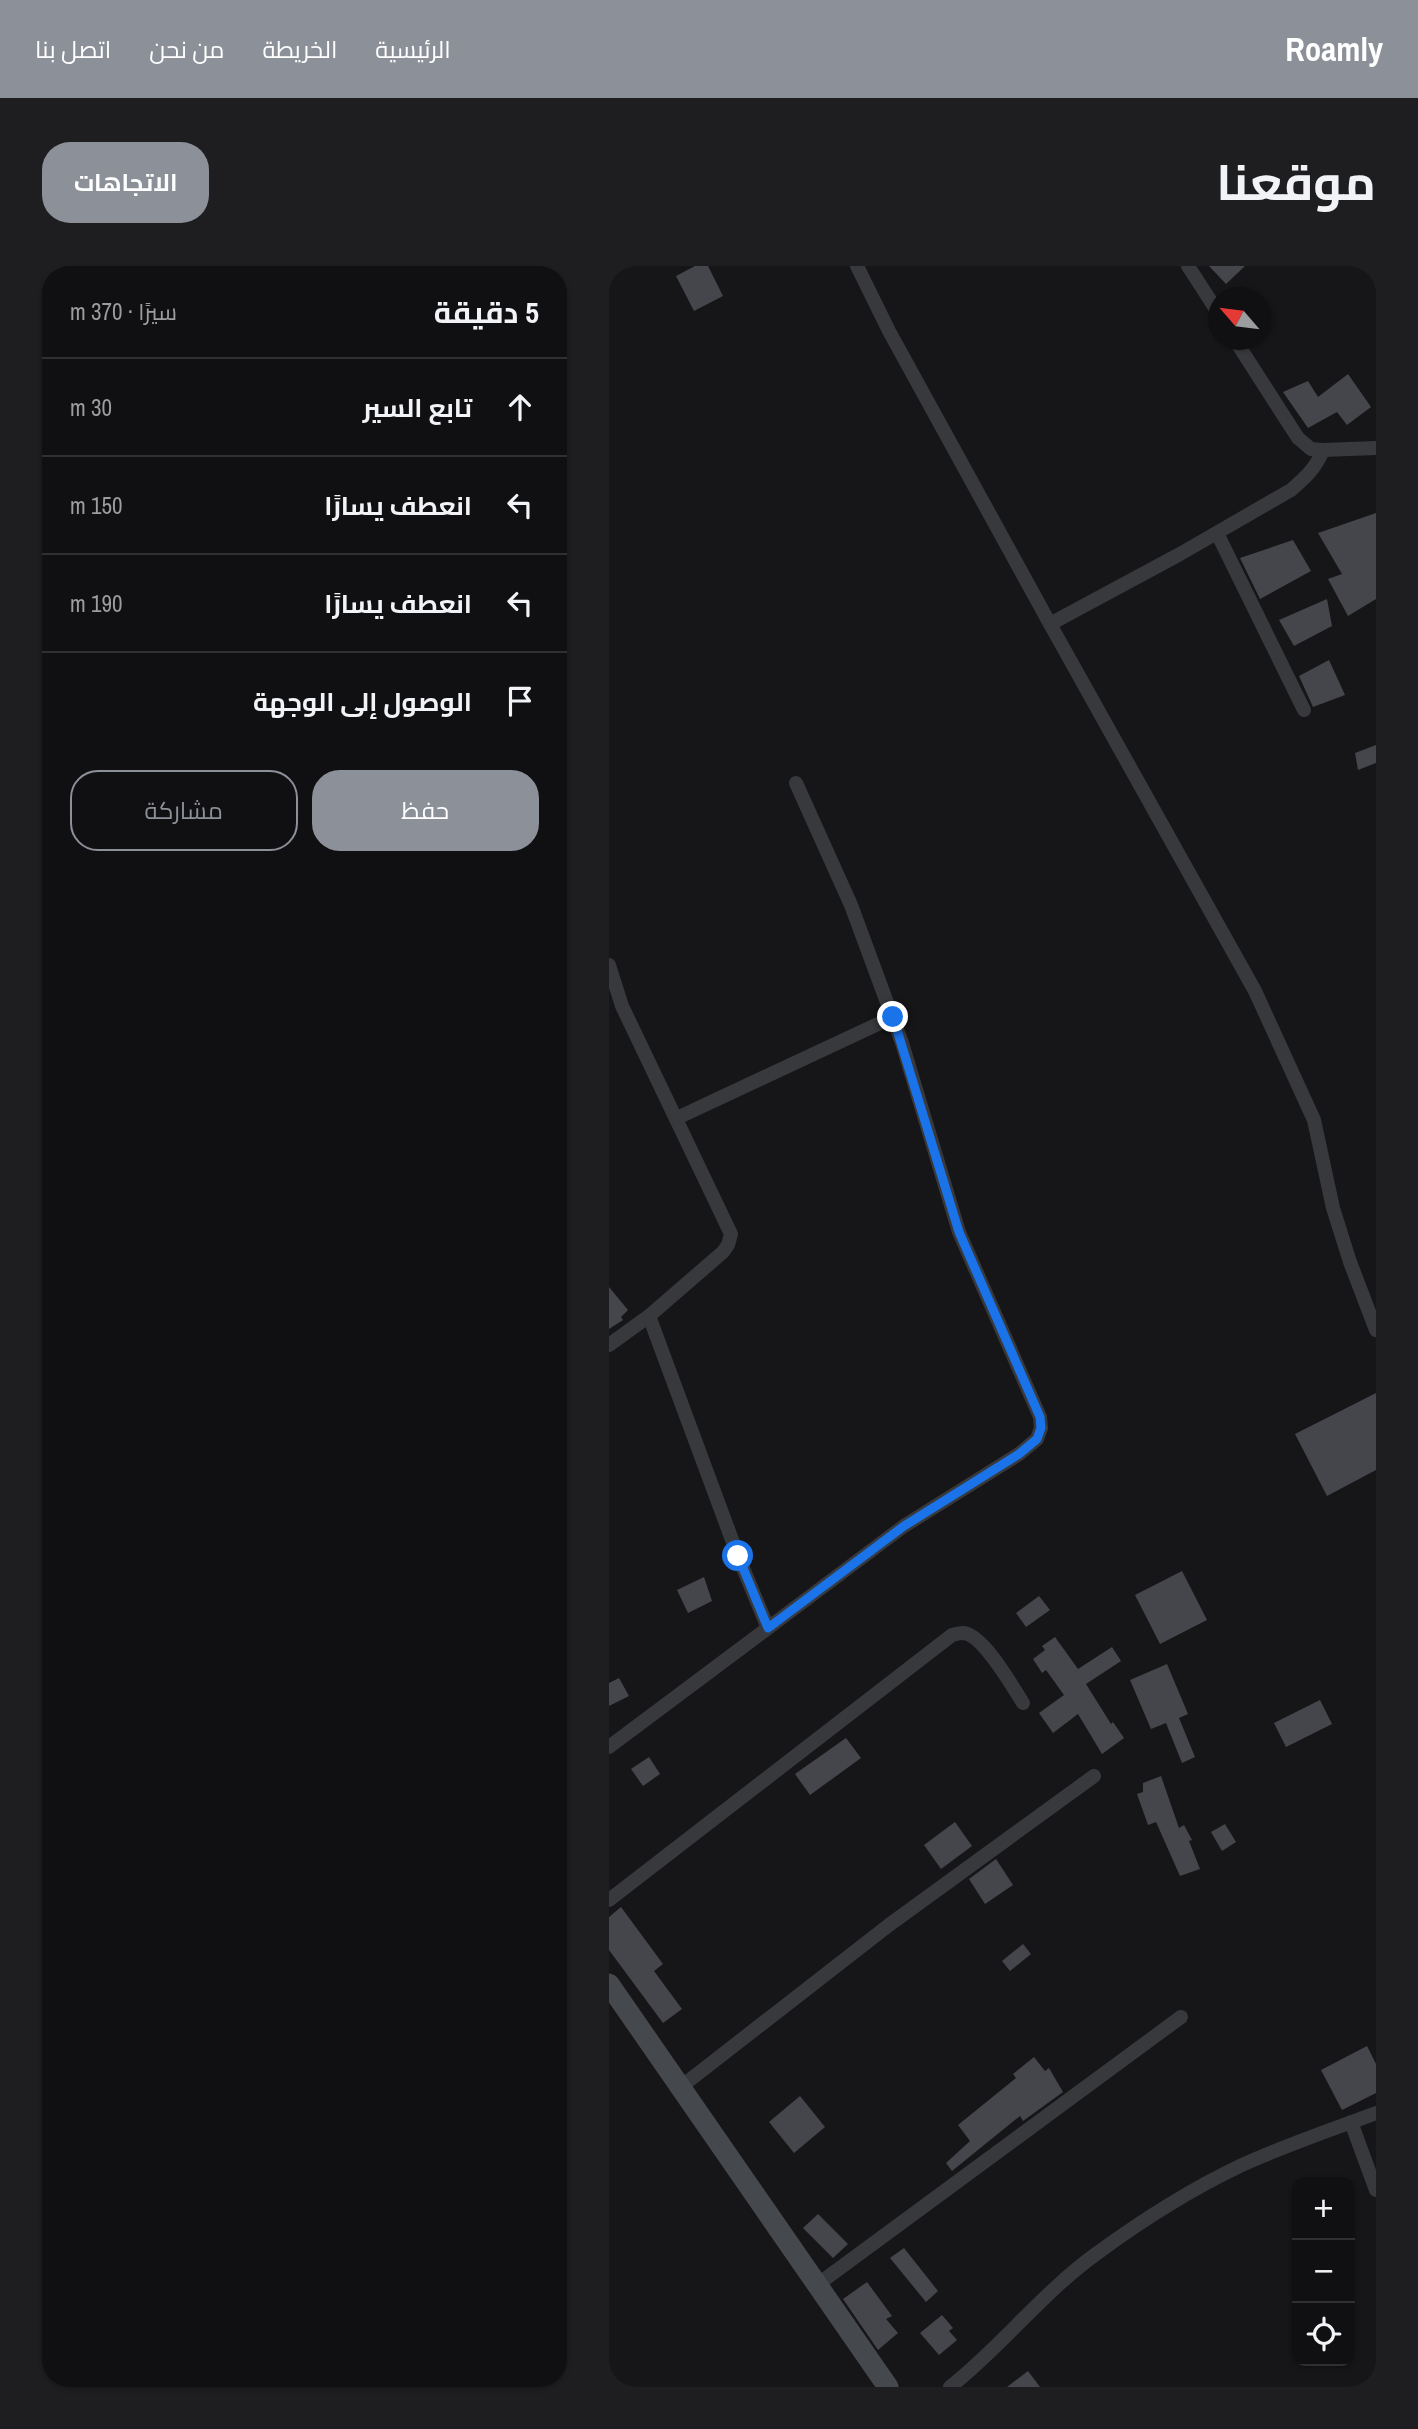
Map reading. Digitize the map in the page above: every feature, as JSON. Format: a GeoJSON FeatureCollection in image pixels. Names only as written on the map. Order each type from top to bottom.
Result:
{"type":"FeatureCollection","features":[{"type":"Feature","properties":{"kind":"street"},"geometry":{"type":"LineString","coordinates":[[857,266],[889,331],[1255,991],[1314,1120],[1333,1208],[1376,1330]]}},
{"type":"Feature","properties":{"kind":"street"},"geometry":{"type":"LineString","coordinates":[[1188,266],[1208,297]]}},
{"type":"Feature","properties":{"kind":"street"},"geometry":{"type":"LineString","coordinates":[[1241,350],[1298,438],[1311,449],[1376,448]]}},
{"type":"Feature","properties":{"kind":"street"},"geometry":{"type":"LineString","coordinates":[[1050,624],[1291,490],[1313,470],[1323,450]]}},
{"type":"Feature","properties":{"kind":"street"},"geometry":{"type":"LineString","coordinates":[[1216,533],[1304,710]]}},
{"type":"Feature","properties":{"kind":"street"},"geometry":{"type":"LineString","coordinates":[[609,1747],[904,1526],[1019,1454],[1037,1439],[1041,1428],[1040,1417],[959,1232],[893,1017],[851,905],[796,783]]}},
{"type":"Feature","properties":{"kind":"street"},"geometry":{"type":"LineString","coordinates":[[609,965],[616,1009],[677,1118],[731,1234],[723,1252],[609,1345]]}},
{"type":"Feature","properties":{"kind":"street"},"geometry":{"type":"LineString","coordinates":[[677,1118],[893,1017]]}},
{"type":"Feature","properties":{"kind":"street"},"geometry":{"type":"LineString","coordinates":[[649,1315],[738,1556],[768,1628]]}},
{"type":"Feature","properties":{"kind":"street"},"geometry":{"type":"LineString","coordinates":[[609,1900],[952,1635],[964,1633],[976,1638],[1023,1703]]}},
{"type":"Feature","properties":{"kind":"street"},"geometry":{"type":"LineString","coordinates":[[682,2086],[900,1917],[1094,1776]]}},
{"type":"Feature","properties":{"kind":"street"},"geometry":{"type":"LineString","coordinates":[[609,1984],[682,2086],[887,2387]]}},
{"type":"Feature","properties":{"kind":"street"},"geometry":{"type":"LineString","coordinates":[[817,2285],[1181,2017]]}},
{"type":"Feature","properties":{"kind":"street"},"geometry":{"type":"LineString","coordinates":[[950,2387],[991,2353],[1055,2288],[1094,2255],[1165,2207],[1240,2166],[1376,2112]]}},
{"type":"Feature","properties":{"kind":"street"},"geometry":{"type":"LineString","coordinates":[[1351,2122],[1376,2190]]}},
{"type":"Feature","properties":{"kind":"building"},"geometry":{"type":"Polygon","coordinates":[[[695,266],[708,266],[723,296],[694,311],[676,276],[695,266]]]}},
{"type":"Feature","properties":{"kind":"building"},"geometry":{"type":"Polygon","coordinates":[[[1209,266],[1245,266],[1226,284],[1209,266]]]}},
{"type":"Feature","properties":{"kind":"building"},"geometry":{"type":"Polygon","coordinates":[[[1348,374],[1371,407],[1347,425],[1337,412],[1308,428],[1283,392],[1308,381],[1318,397],[1348,374]]]}},
{"type":"Feature","properties":{"kind":"building"},"geometry":{"type":"Polygon","coordinates":[[[1376,513],[1376,599],[1348,616],[1328,579],[1342,574],[1318,533],[1376,513]]]}},
{"type":"Feature","properties":{"kind":"building"},"geometry":{"type":"Polygon","coordinates":[[[1293,540],[1311,571],[1260,599],[1240,558],[1293,540]]]}},
{"type":"Feature","properties":{"kind":"building"},"geometry":{"type":"Polygon","coordinates":[[[1327,599],[1332,626],[1294,646],[1279,620],[1327,599]]]}},
{"type":"Feature","properties":{"kind":"building"},"geometry":{"type":"Polygon","coordinates":[[[1329,660],[1345,695],[1313,707],[1299,676],[1329,660]]]}},
{"type":"Feature","properties":{"kind":"building"},"geometry":{"type":"Polygon","coordinates":[[[1376,745],[1376,763],[1358,770],[1355,753],[1376,745]]]}},
{"type":"Feature","properties":{"kind":"building"},"geometry":{"type":"Polygon","coordinates":[[[609,1287],[628,1310],[621,1317],[623,1320],[609,1329],[609,1287]]]}},
{"type":"Feature","properties":{"kind":"building"},"geometry":{"type":"Polygon","coordinates":[[[1376,1393],[1376,1470],[1327,1496],[1295,1434],[1376,1393]]]}},
{"type":"Feature","properties":{"kind":"building"},"geometry":{"type":"Polygon","coordinates":[[[1182,1571],[1207,1620],[1160,1644],[1135,1595],[1182,1571]]]}},
{"type":"Feature","properties":{"kind":"building"},"geometry":{"type":"Polygon","coordinates":[[[704,1577],[712,1601],[688,1613],[677,1590],[704,1577]]]}},
{"type":"Feature","properties":{"kind":"building"},"geometry":{"type":"Polygon","coordinates":[[[1039,1596],[1050,1610],[1026,1627],[1016,1613],[1039,1596]]]}},
{"type":"Feature","properties":{"kind":"building"},"geometry":{"type":"Polygon","coordinates":[[[1055,1637],[1078,1669],[1112,1647],[1121,1661],[1086,1684],[1111,1724],[1113,1722],[1124,1738],[1102,1754],[1078,1714],[1053,1733],[1039,1713],[1064,1695],[1046,1670],[1042,1673],[1033,1659],[1045,1650],[1042,1646],[1055,1637]]]}},
{"type":"Feature","properties":{"kind":"building"},"geometry":{"type":"Polygon","coordinates":[[[1167,1664],[1188,1714],[1179,1718],[1195,1757],[1182,1763],[1166,1723],[1151,1729],[1130,1680],[1167,1664]]]}},
{"type":"Feature","properties":{"kind":"building"},"geometry":{"type":"Polygon","coordinates":[[[619,1678],[629,1696],[609,1706],[609,1683],[619,1678]]]}},
{"type":"Feature","properties":{"kind":"building"},"geometry":{"type":"Polygon","coordinates":[[[1320,1700],[1332,1724],[1286,1747],[1274,1723],[1320,1700]]]}},
{"type":"Feature","properties":{"kind":"building"},"geometry":{"type":"Polygon","coordinates":[[[846,1738],[861,1758],[810,1795],[795,1774],[846,1738]]]}},
{"type":"Feature","properties":{"kind":"building"},"geometry":{"type":"Polygon","coordinates":[[[649,1757],[660,1774],[643,1786],[631,1769],[649,1757]]]}},
{"type":"Feature","properties":{"kind":"building"},"geometry":{"type":"Polygon","coordinates":[[[1161,1776],[1179,1828],[1184,1825],[1192,1840],[1189,1841],[1200,1869],[1180,1876],[1156,1822],[1148,1825],[1137,1794],[1143,1792],[1143,1783],[1161,1776]]]}},
{"type":"Feature","properties":{"kind":"building"},"geometry":{"type":"Polygon","coordinates":[[[955,1822],[972,1846],[941,1869],[924,1845],[955,1822]]]}},
{"type":"Feature","properties":{"kind":"building"},"geometry":{"type":"Polygon","coordinates":[[[1225,1824],[1236,1842],[1222,1851],[1211,1832],[1225,1824]]]}},
{"type":"Feature","properties":{"kind":"building"},"geometry":{"type":"Polygon","coordinates":[[[996,1859],[1013,1885],[985,1904],[969,1879],[996,1859]]]}},
{"type":"Feature","properties":{"kind":"building"},"geometry":{"type":"Polygon","coordinates":[[[621,1907],[663,1964],[654,1971],[682,2009],[663,2023],[609,1950],[609,1917],[621,1907]]]}},
{"type":"Feature","properties":{"kind":"building"},"geometry":{"type":"Polygon","coordinates":[[[1023,1944],[1031,1954],[1010,1971],[1002,1961],[1023,1944]]]}},
{"type":"Feature","properties":{"kind":"building"},"geometry":{"type":"Polygon","coordinates":[[[1367,2046],[1376,2064],[1376,2093],[1342,2110],[1321,2070],[1367,2046]]]}},
{"type":"Feature","properties":{"kind":"building"},"geometry":{"type":"Polygon","coordinates":[[[1034,2057],[1045,2071],[1049,2068],[1063,2092],[1023,2121],[1020,2116],[952,2171],[946,2163],[970,2141],[958,2125],[1016,2078],[1013,2074],[1034,2057]]]}},
{"type":"Feature","properties":{"kind":"building"},"geometry":{"type":"Polygon","coordinates":[[[800,2096],[825,2127],[794,2153],[769,2122],[800,2096]]]}},
{"type":"Feature","properties":{"kind":"building"},"geometry":{"type":"Polygon","coordinates":[[[818,2214],[848,2244],[833,2258],[803,2228],[818,2214]]]}},
{"type":"Feature","properties":{"kind":"building"},"geometry":{"type":"Polygon","coordinates":[[[904,2248],[938,2291],[926,2302],[890,2258],[904,2248]]]}},
{"type":"Feature","properties":{"kind":"building"},"geometry":{"type":"Polygon","coordinates":[[[867,2282],[892,2316],[886,2319],[898,2333],[878,2350],[843,2299],[867,2282]]]}},
{"type":"Feature","properties":{"kind":"building"},"geometry":{"type":"Polygon","coordinates":[[[942,2315],[953,2328],[949,2331],[957,2340],[939,2355],[920,2333],[942,2315]]]}},
{"type":"Feature","properties":{"kind":"building"},"geometry":{"type":"Polygon","coordinates":[[[1028,2371],[1040,2387],[1007,2387],[1028,2371]]]}},
{"type":"Feature","properties":{"kind":"route"},"geometry":{"type":"LineString","coordinates":[[738,1556],[768,1628],[904,1526],[1019,1454],[1037,1439],[1041,1428],[1040,1417],[959,1232],[893,1017]]}}]}
